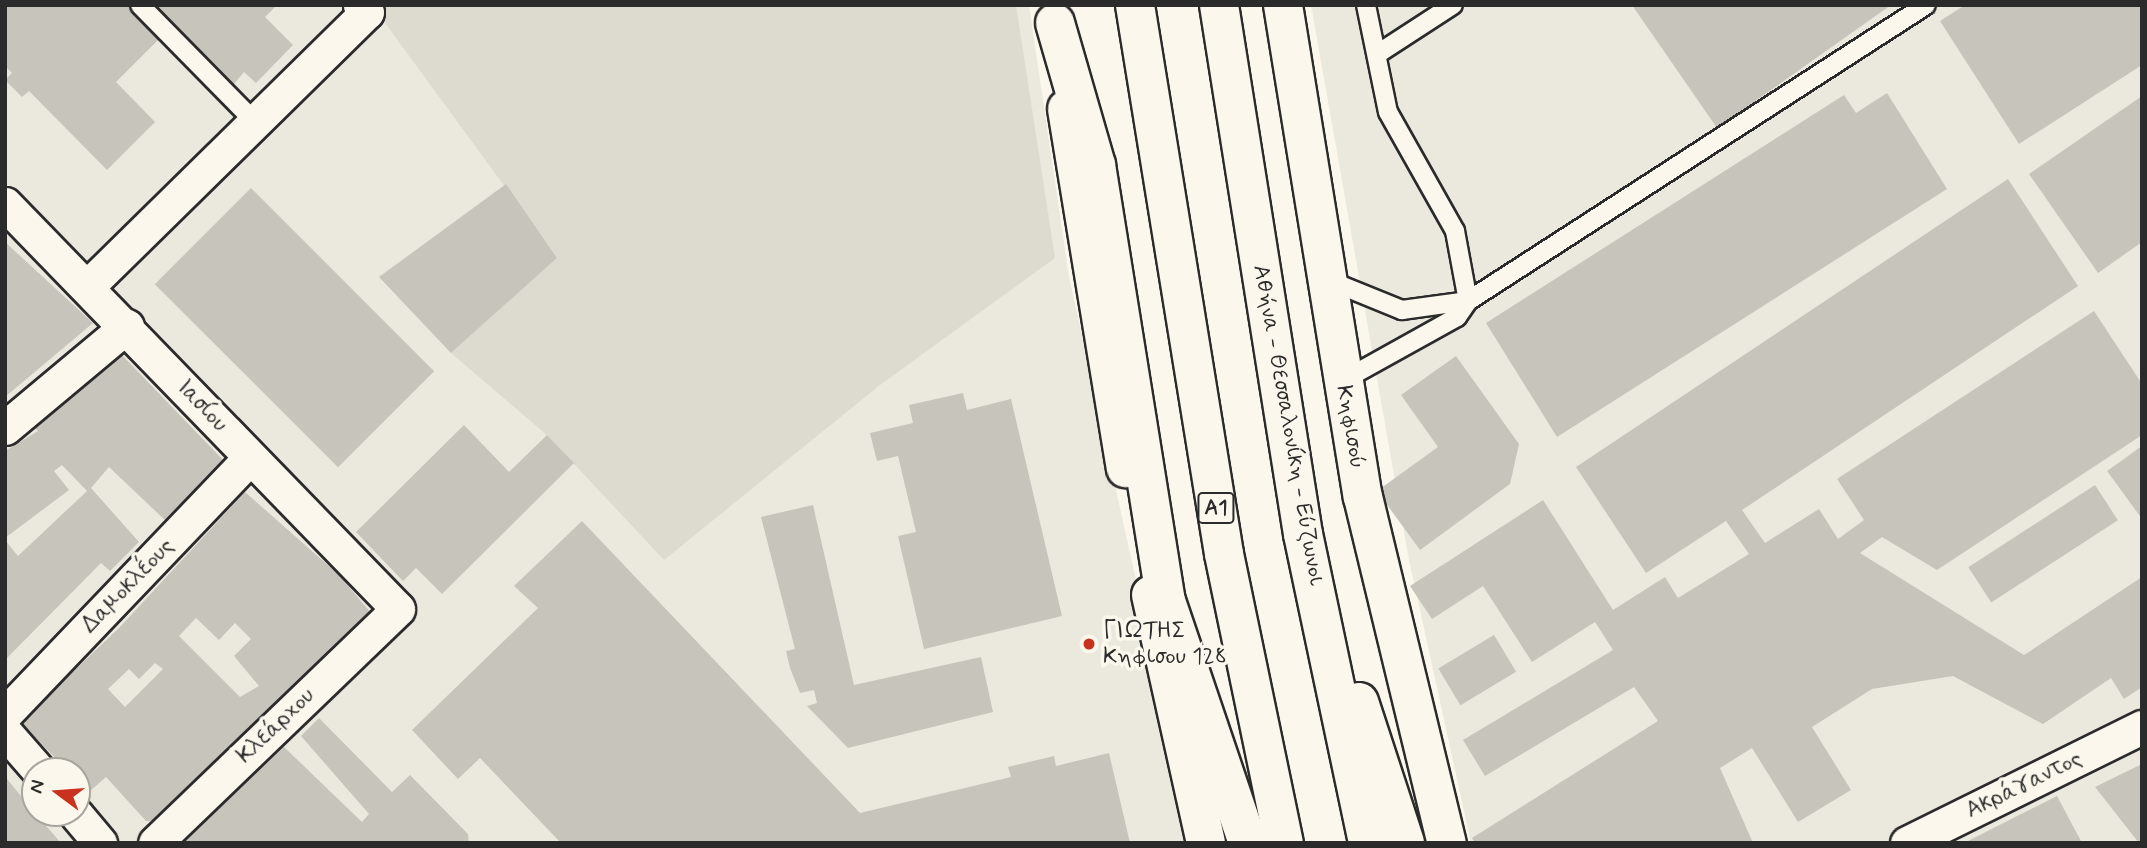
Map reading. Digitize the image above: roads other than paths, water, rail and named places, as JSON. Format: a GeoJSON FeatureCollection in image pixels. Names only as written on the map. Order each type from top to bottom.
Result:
{"type":"FeatureCollection","features":[{"type":"Feature","properties":{"kind":"main road","name":"Α1"},"geometry":{"type":"LineString","coordinates":[[1135,5],[1224,554],[1284,843]]}},
{"type":"Feature","properties":{"kind":"main road","name":"Αθήνα - Θεσσαλονίκη - Εύζωνοι"},"geometry":{"type":"LineString","coordinates":[[1219,5],[1303,534],[1368,843]]}},
{"type":"Feature","properties":{"kind":"main road","name":"Κηφισού"},"geometry":{"type":"LineString","coordinates":[[1283,5],[1342,381],[1447,843]]}},
{"type":"Feature","properties":{"kind":"main road"},"geometry":{"type":"LineString","coordinates":[[1054,14],[1097,316],[1206,843]]}},
{"type":"Feature","properties":{"kind":"main road"},"geometry":{"type":"LineString","coordinates":[[1054,14],[1096,165],[1166,601],[1248,843]]}},
{"type":"Feature","properties":{"kind":"main road"},"geometry":{"type":"LineString","coordinates":[[1303,534],[1405,843]]}},
{"type":"Feature","properties":{"kind":"street"},"geometry":{"type":"LineString","coordinates":[[87,286],[255,122],[363,9]]}},
{"type":"Feature","properties":{"kind":"street","name":"Ιασίου"},"geometry":{"type":"LineString","coordinates":[[5,204],[127,326],[250,458],[398,609]]}},
{"type":"Feature","properties":{"kind":"street"},"geometry":{"type":"LineString","coordinates":[[5,428],[127,326]]}},
{"type":"Feature","properties":{"kind":"street","name":"Δαμοκλέους"},"geometry":{"type":"LineString","coordinates":[[5,714],[250,458]]}},
{"type":"Feature","properties":{"kind":"street","name":"Κλεάρχου"},"geometry":{"type":"LineString","coordinates":[[155,843],[398,609]]}},
{"type":"Feature","properties":{"kind":"street","name":"Ακράγαντος"},"geometry":{"type":"LineString","coordinates":[[1907,843],[2142,727]]}},
{"type":"Feature","properties":{"kind":"street"},"geometry":{"type":"LineString","coordinates":[[5,732],[27,757]]}},
{"type":"Feature","properties":{"kind":"street"},"geometry":{"type":"LineString","coordinates":[[87,827],[100,843]]}},
{"type":"Feature","properties":{"kind":"lane"},"geometry":{"type":"LineString","coordinates":[[140,5],[255,122]]}},
{"type":"Feature","properties":{"kind":"lane"},"geometry":{"type":"LineString","coordinates":[[1342,381],[1458,317],[1468,301],[1455,231],[1388,112],[1379,52],[1366,5]]}},
{"type":"Feature","properties":{"kind":"lane"},"geometry":{"type":"LineString","coordinates":[[1379,52],[1453,5]]}},
{"type":"Feature","properties":{"kind":"lane"},"geometry":{"type":"LineString","coordinates":[[1324,278],[1402,310],[1468,301],[1926,5]]}},
{"type":"Feature","properties":{"kind":"place","name":"ΓΙΩΤΗΣ Κηφισου 128"},"geometry":{"type":"Point","coordinates":[1089,644]}}]}
